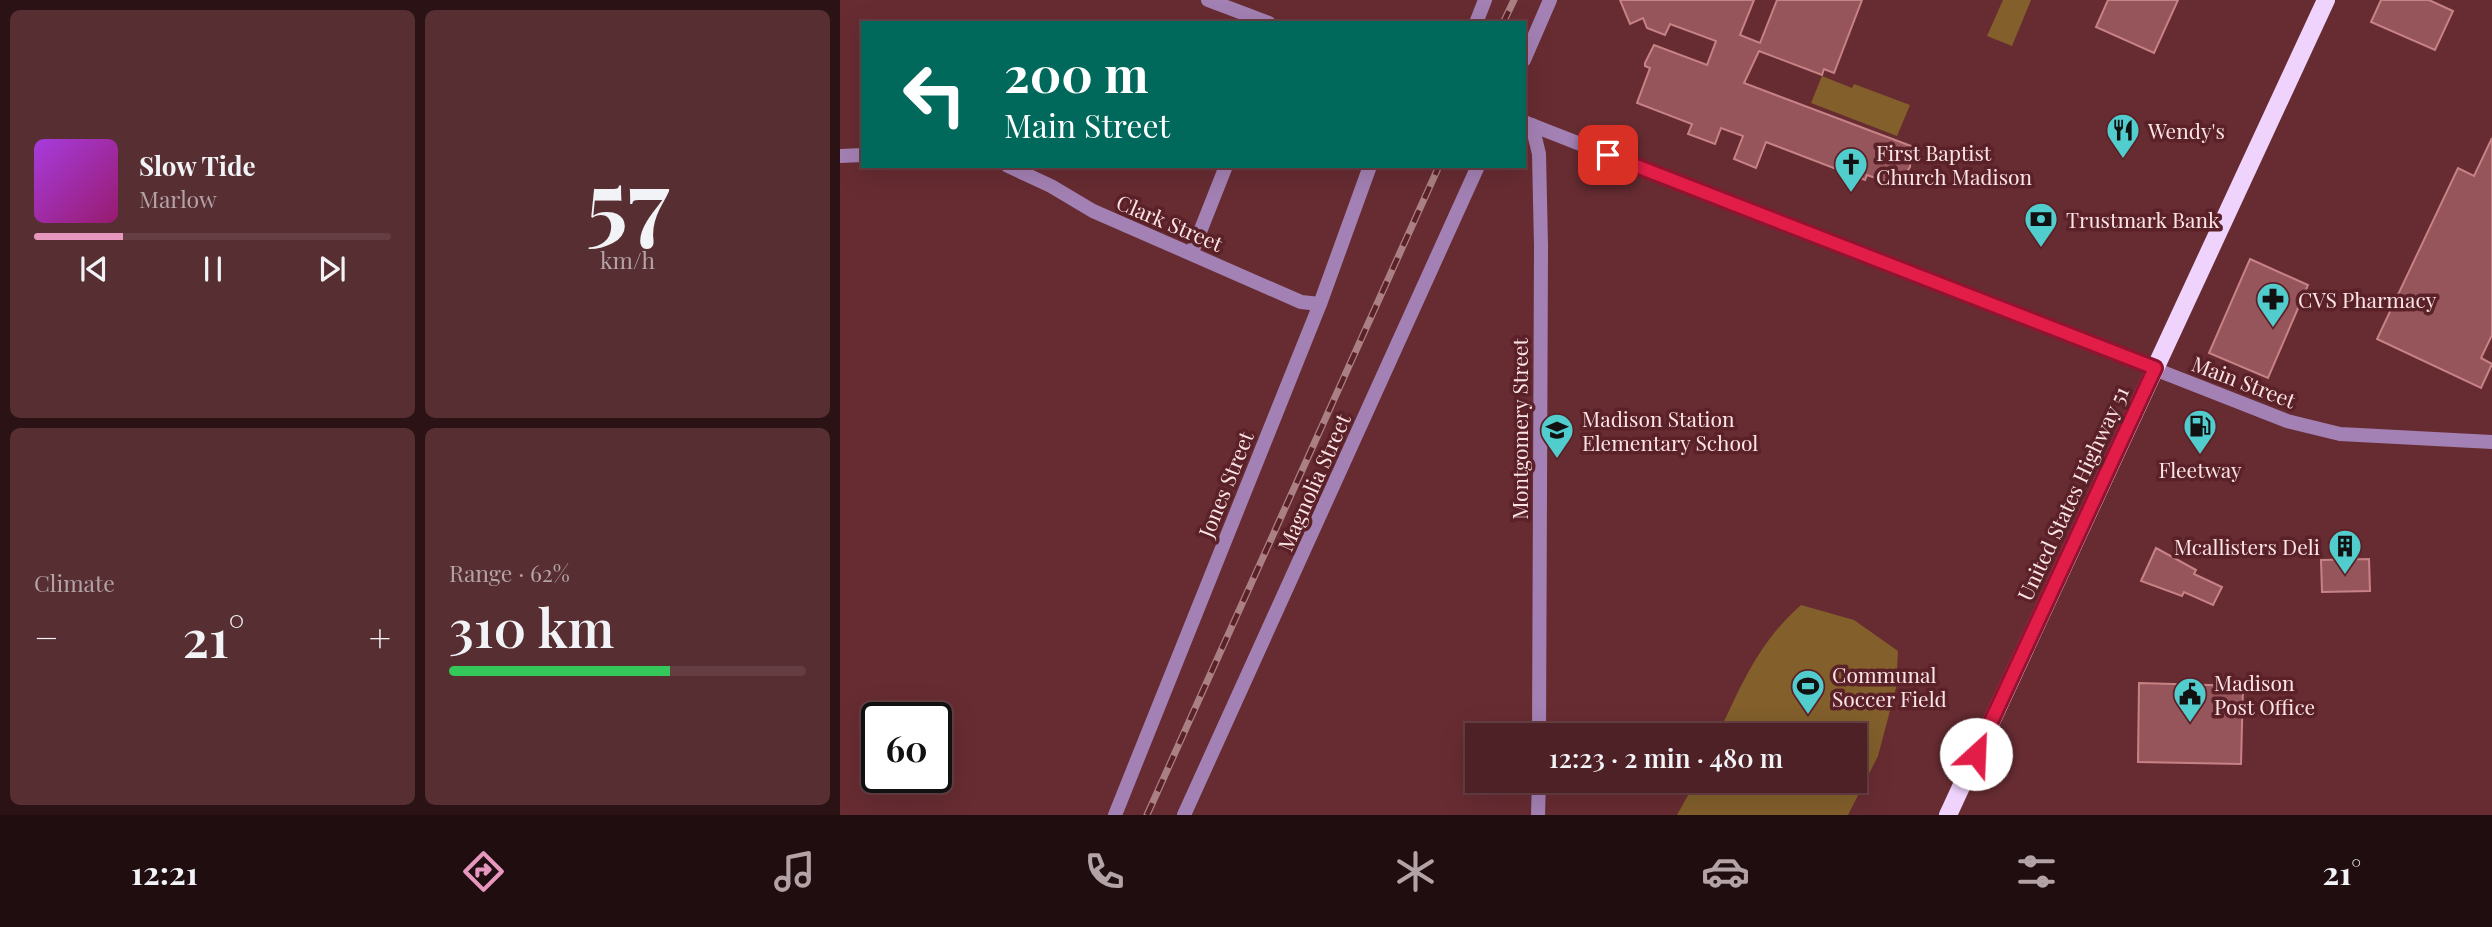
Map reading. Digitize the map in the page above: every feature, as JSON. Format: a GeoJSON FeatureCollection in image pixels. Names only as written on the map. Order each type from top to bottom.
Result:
{"type":"FeatureCollection","features":[{"type":"Feature","properties":{"kind":"main road","name":"United States Highway 51"},"geometry":{"type":"LineString","coordinates":[[1948,815],[2326,0]]}},
{"type":"Feature","properties":{"kind":"street"},"geometry":{"type":"LineString","coordinates":[[1208,0],[1264,21]]}},
{"type":"Feature","properties":{"kind":"street"},"geometry":{"type":"LineString","coordinates":[[1477,21],[1485,0]]}},
{"type":"Feature","properties":{"kind":"street"},"geometry":{"type":"LineString","coordinates":[[1526,55],[1550,0]]}},
{"type":"Feature","properties":{"kind":"street","name":"Main Street"},"geometry":{"type":"LineString","coordinates":[[1528,123],[2287,421],[2340,434],[2492,442]]}},
{"type":"Feature","properties":{"kind":"street","name":"Montgomery Street"},"geometry":{"type":"LineString","coordinates":[[1528,123],[1539,154],[1541,246],[1539,723]]}},
{"type":"Feature","properties":{"kind":"street"},"geometry":{"type":"LineString","coordinates":[[840,156],[861,155]]}},
{"type":"Feature","properties":{"kind":"street","name":"Clark Street"},"geometry":{"type":"LineString","coordinates":[[1012,168],[1051,186],[1093,211],[1192,252],[1290,298],[1320,304]]}},
{"type":"Feature","properties":{"kind":"street"},"geometry":{"type":"LineString","coordinates":[[1192,252],[1225,168]]}},
{"type":"Feature","properties":{"kind":"street","name":"Jones Street"},"geometry":{"type":"LineString","coordinates":[[1115,815],[1320,304],[1369,168]]}},
{"type":"Feature","properties":{"kind":"street","name":"Magnolia Street"},"geometry":{"type":"LineString","coordinates":[[1184,815],[1477,168]]}},
{"type":"Feature","properties":{"kind":"street"},"geometry":{"type":"LineString","coordinates":[[1538,815],[1539,793]]}},
{"type":"Feature","properties":{"kind":"shaded area"},"geometry":{"type":"Polygon","coordinates":[[[2003,0],[2031,0],[2012,46],[1987,36],[2003,0]]]}},
{"type":"Feature","properties":{"kind":"shaded area"},"geometry":{"type":"Polygon","coordinates":[[[1822,76],[1852,88],[1854,84],[1910,105],[1897,136],[1811,103],[1822,76]]]}},
{"type":"Feature","properties":{"kind":"shaded area","name":"Communal Soccer Field"},"geometry":{"type":"Polygon","coordinates":[[[1801,605],[1854,620],[1898,651],[1896,688],[1878,756],[1867,778],[1867,723],[1724,723],[1752,665],[1786,619],[1801,605]]]}},
{"type":"Feature","properties":{"kind":"shaded area","name":"Communal Soccer Field"},"geometry":{"type":"Polygon","coordinates":[[[1689,793],[1859,793],[1848,815],[1677,815],[1689,793]]]}},
{"type":"Feature","properties":{"kind":"building"},"geometry":{"type":"Polygon","coordinates":[[[1620,0],[1754,0],[1740,35],[1760,43],[1777,0],[1862,0],[1834,73],[1824,69],[1822,75],[1759,51],[1744,83],[1911,146],[1910,167],[1898,186],[1867,175],[1865,180],[1766,142],[1756,168],[1734,159],[1743,136],[1721,128],[1715,144],[1688,134],[1692,124],[1637,103],[1650,68],[1645,66],[1645,63],[1654,45],[1707,65],[1716,41],[1670,24],[1665,35],[1647,28],[1643,18],[1630,24],[1620,0]]]}},
{"type":"Feature","properties":{"kind":"building"},"geometry":{"type":"Polygon","coordinates":[[[2108,0],[2178,0],[2154,53],[2096,27],[2108,0]]]}},
{"type":"Feature","properties":{"kind":"building"},"geometry":{"type":"Polygon","coordinates":[[[2381,0],[2429,0],[2453,11],[2435,50],[2371,22],[2381,0]]]}},
{"type":"Feature","properties":{"kind":"building"},"geometry":{"type":"Polygon","coordinates":[[[2492,138],[2492,335],[2481,358],[2492,364],[2481,388],[2377,339],[2458,168],[2474,176],[2492,138]]]}},
{"type":"Feature","properties":{"kind":"building","name":"CVS Pharmacy"},"geometry":{"type":"Polygon","coordinates":[[[2250,259],[2308,285],[2268,378],[2209,353],[2250,259]]]}},
{"type":"Feature","properties":{"kind":"building"},"geometry":{"type":"Polygon","coordinates":[[[2156,548],[2196,570],[2194,574],[2222,587],[2213,605],[2184,592],[2182,596],[2141,581],[2156,548]]]}},
{"type":"Feature","properties":{"kind":"building","name":"Mcallisters Deli"},"geometry":{"type":"Polygon","coordinates":[[[2369,559],[2370,591],[2322,592],[2321,560],[2369,559]]]}},
{"type":"Feature","properties":{"kind":"building","name":"Madison Post Office"},"geometry":{"type":"Polygon","coordinates":[[[2139,683],[2243,686],[2241,764],[2138,762],[2139,683]]]}},
{"type":"Feature","properties":{"kind":"railway"},"geometry":{"type":"LineString","coordinates":[[1504,21],[1514,0]]}},
{"type":"Feature","properties":{"kind":"railway"},"geometry":{"type":"LineString","coordinates":[[1147,815],[1438,168]]}},
{"type":"Feature","properties":{"kind":"place","name":"Wendy's"},"geometry":{"type":"Point","coordinates":[2123,160]}},
{"type":"Feature","properties":{"kind":"place","name":"First Baptist Church Madison"},"geometry":{"type":"Point","coordinates":[1851,194]}},
{"type":"Feature","properties":{"kind":"place","name":"Trustmark Bank"},"geometry":{"type":"Point","coordinates":[2041,249]}},
{"type":"Feature","properties":{"kind":"place","name":"CVS Pharmacy"},"geometry":{"type":"Point","coordinates":[2273,329]}},
{"type":"Feature","properties":{"kind":"place","name":"Fleetway"},"geometry":{"type":"Point","coordinates":[2200,456]}},
{"type":"Feature","properties":{"kind":"place","name":"Madison Station Elementary School"},"geometry":{"type":"Point","coordinates":[1557,460]}},
{"type":"Feature","properties":{"kind":"place","name":"Mcallisters Deli"},"geometry":{"type":"Point","coordinates":[2345,576]}},
{"type":"Feature","properties":{"kind":"place","name":"Communal Soccer Field"},"geometry":{"type":"Point","coordinates":[1808,716]}},
{"type":"Feature","properties":{"kind":"place","name":"Madison Post Office"},"geometry":{"type":"Point","coordinates":[2190,724]}},
{"type":"Feature","properties":{"kind":"route"},"geometry":{"type":"LineString","coordinates":[[1608,155],[2155,368],[1976,754]]}}]}
